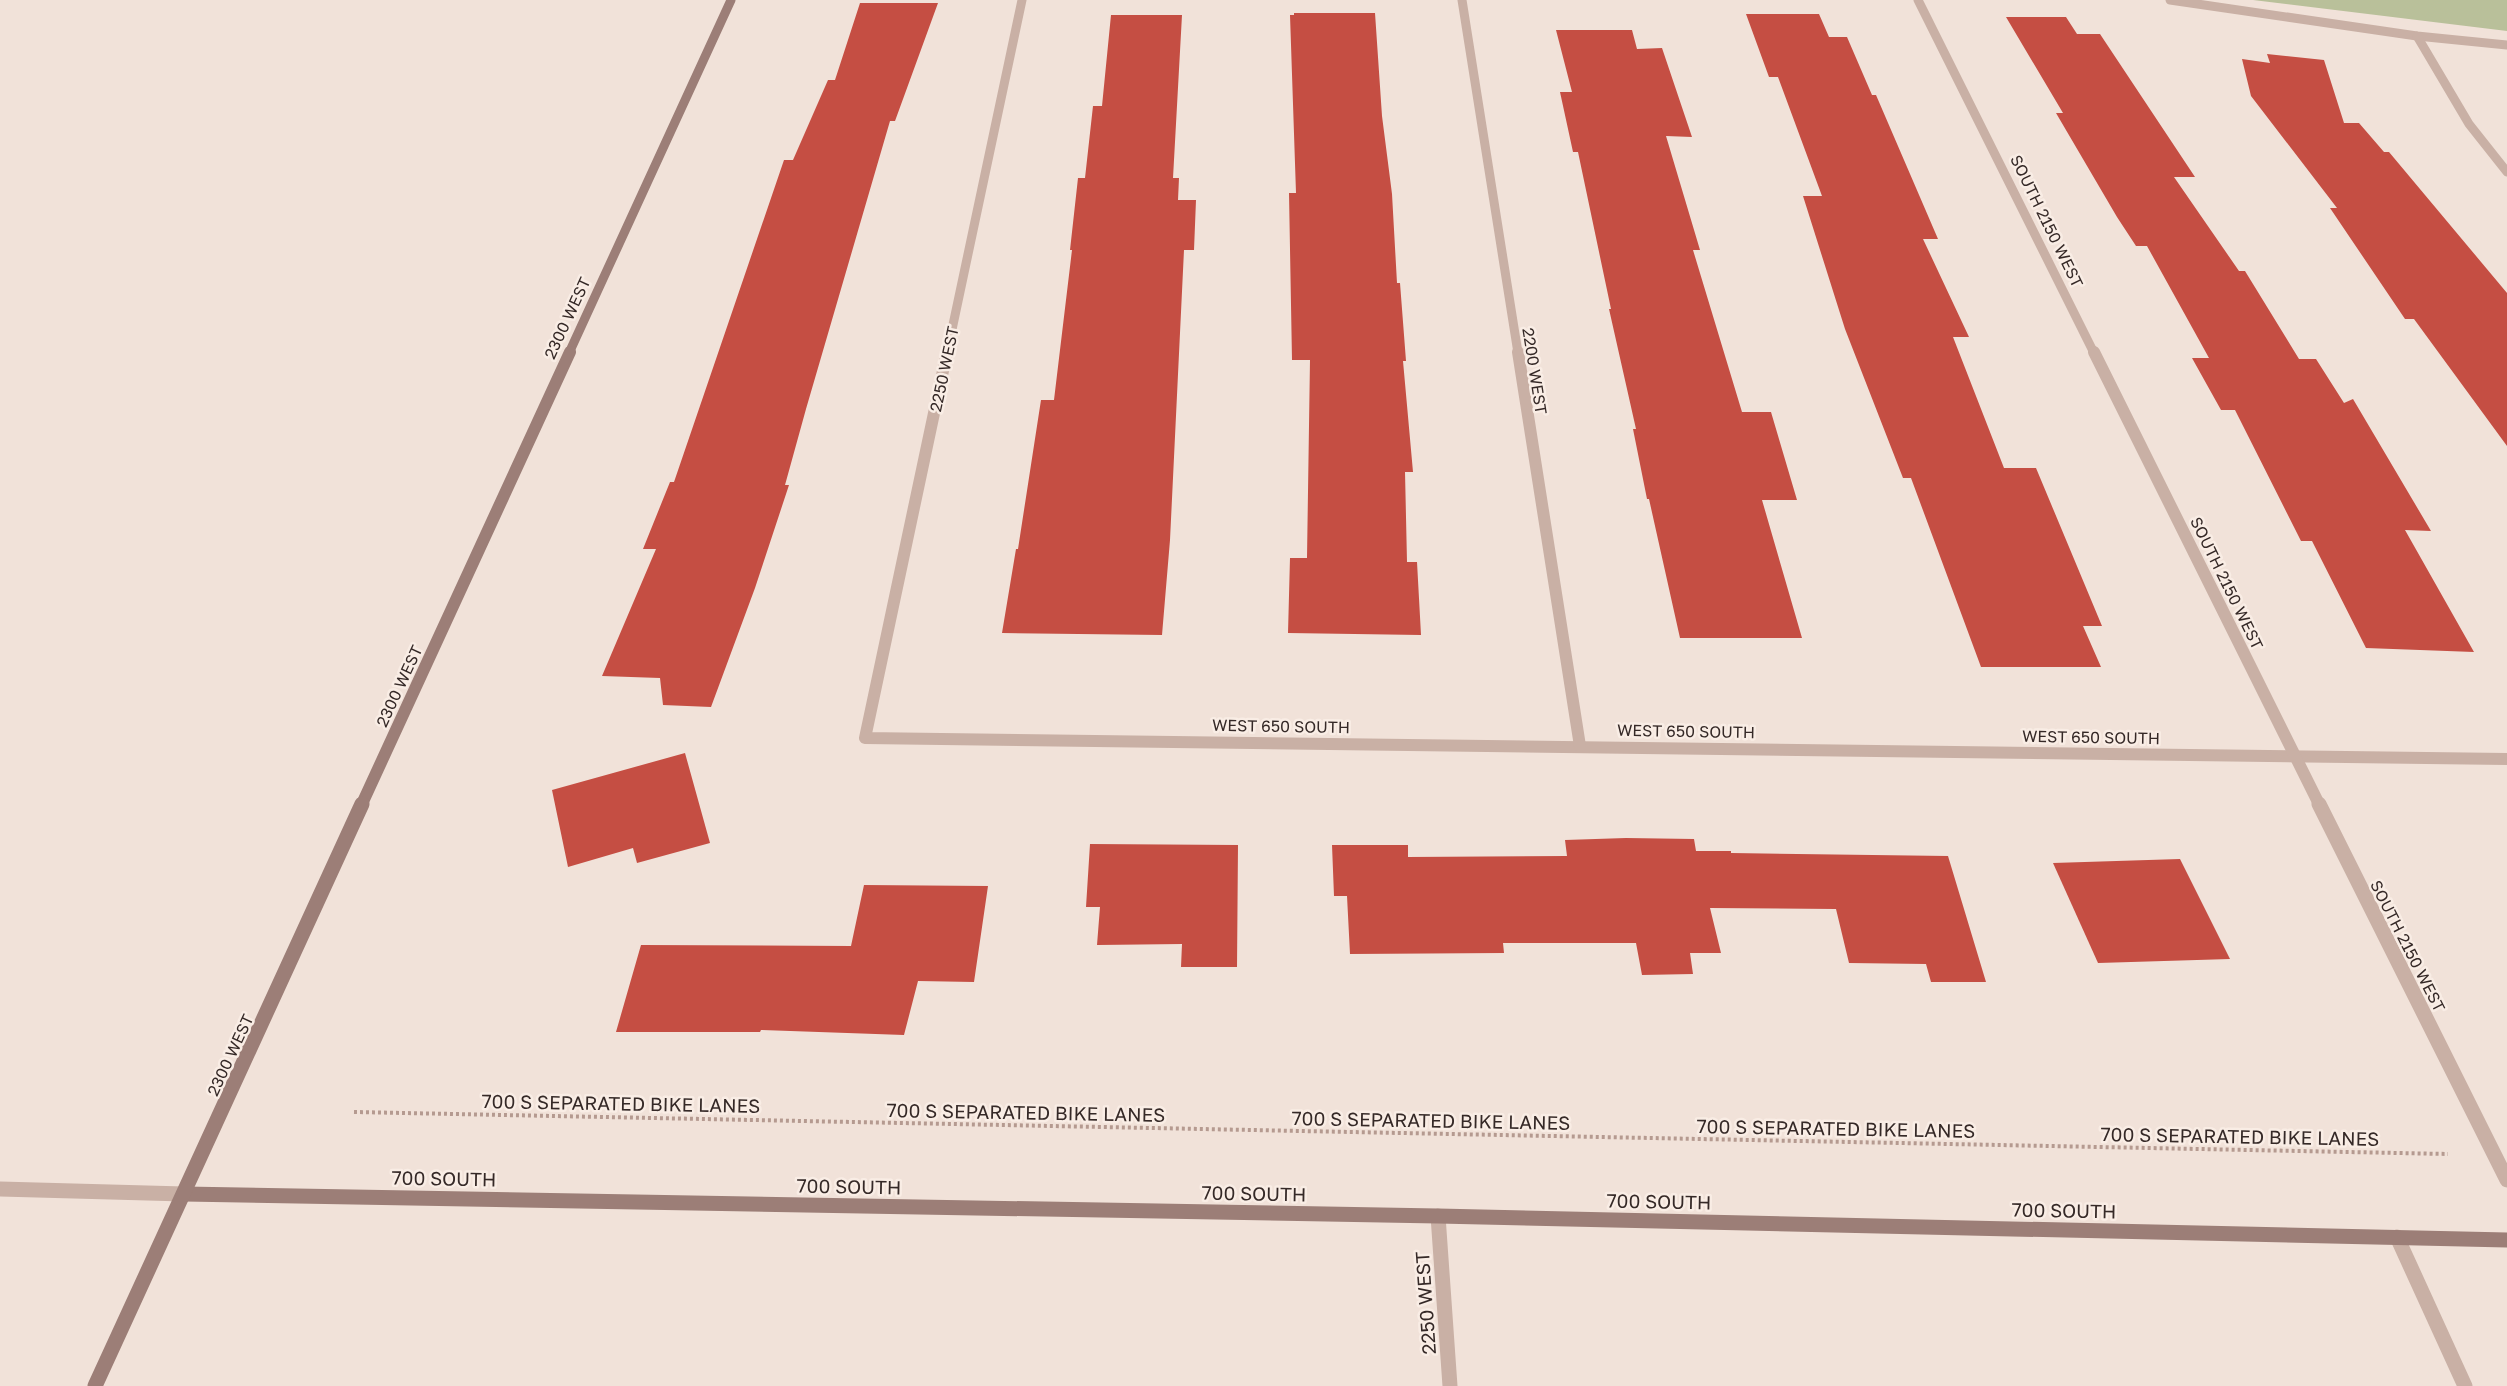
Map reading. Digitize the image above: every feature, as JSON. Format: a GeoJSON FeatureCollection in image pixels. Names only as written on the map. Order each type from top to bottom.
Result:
{"type":"FeatureCollection","features":[{"type":"Feature","properties":{"kind":"main road","name":"2300 WEST"},"geometry":{"type":"LineString","coordinates":[[95,1386],[731,0]]}},
{"type":"Feature","properties":{"kind":"main road","name":"700 SOUTH"},"geometry":{"type":"LineString","coordinates":[[184,1194],[1438,1216],[2507,1240]]}},
{"type":"Feature","properties":{"kind":"street","name":"2250 WEST"},"geometry":{"type":"LineString","coordinates":[[865,738],[1022,0]]}},
{"type":"Feature","properties":{"kind":"street","name":"2200 WEST"},"geometry":{"type":"LineString","coordinates":[[1462,0],[1580,746]]}},
{"type":"Feature","properties":{"kind":"street","name":"SOUTH 2150 WEST"},"geometry":{"type":"LineString","coordinates":[[1918,0],[2507,1180]]}},
{"type":"Feature","properties":{"kind":"street"},"geometry":{"type":"LineString","coordinates":[[2170,0],[2417,36],[2507,45]]}},
{"type":"Feature","properties":{"kind":"street"},"geometry":{"type":"LineString","coordinates":[[2417,36],[2454,101],[2483,145],[2507,172]]}},
{"type":"Feature","properties":{"kind":"street","name":"WEST 650 SOUTH"},"geometry":{"type":"LineString","coordinates":[[865,738],[2507,759]]}},
{"type":"Feature","properties":{"kind":"street","name":"700 SOUTH"},"geometry":{"type":"LineString","coordinates":[[0,1189],[184,1194]]}},
{"type":"Feature","properties":{"kind":"street","name":"2250 WEST"},"geometry":{"type":"LineString","coordinates":[[1438,1216],[1450,1386]]}},
{"type":"Feature","properties":{"kind":"street"},"geometry":{"type":"LineString","coordinates":[[2397,1237],[2464,1386]]}},
{"type":"Feature","properties":{"kind":"path","name":"700 S SEPARATED BIKE LANES"},"geometry":{"type":"LineString","coordinates":[[354,1112],[2494,1154]]}},
{"type":"Feature","properties":{"kind":"green space"},"geometry":{"type":"Polygon","coordinates":[[[2253,0],[2507,0],[2507,31],[2253,0]]]}},
{"type":"Feature","properties":{"kind":"building"},"geometry":{"type":"Polygon","coordinates":[[[860,3],[938,3],[895,121],[890,121],[785,485],[789,485],[755,588],[711,707],[663,705],[660,678],[602,676],[656,549],[643,549],[670,482],[674,482],[784,160],[793,160],[828,80],[835,80],[860,3]]]}},
{"type":"Feature","properties":{"kind":"building"},"geometry":{"type":"Polygon","coordinates":[[[1294,13],[1375,13],[1382,116],[1392,194],[1397,283],[1400,283],[1406,361],[1403,361],[1413,472],[1405,472],[1407,562],[1417,562],[1421,635],[1288,633],[1290,558],[1307,558],[1310,360],[1292,360],[1289,193],[1296,193],[1290,15],[1294,15],[1294,13]]]}},
{"type":"Feature","properties":{"kind":"building"},"geometry":{"type":"Polygon","coordinates":[[[1746,14],[1819,14],[1829,37],[1847,37],[1872,95],[1876,95],[1938,239],[1923,239],[1969,337],[1953,337],[2004,468],[2036,468],[2102,626],[2083,626],[2101,667],[1981,667],[1911,478],[1903,478],[1845,329],[1803,196],[1822,196],[1778,77],[1769,77],[1746,14]]]}},
{"type":"Feature","properties":{"kind":"building"},"geometry":{"type":"Polygon","coordinates":[[[1111,15],[1182,15],[1173,178],[1179,178],[1178,200],[1196,200],[1194,250],[1184,250],[1170,540],[1162,635],[1002,633],[1016,549],[1018,549],[1041,400],[1054,400],[1072,250],[1070,250],[1078,178],[1085,178],[1093,106],[1102,106],[1111,15]]]}},
{"type":"Feature","properties":{"kind":"building"},"geometry":{"type":"Polygon","coordinates":[[[2006,17],[2066,17],[2077,34],[2100,34],[2195,177],[2174,177],[2239,271],[2245,271],[2299,359],[2316,359],[2344,403],[2353,399],[2431,531],[2405,530],[2474,652],[2366,648],[2312,541],[2301,541],[2235,410],[2221,410],[2192,358],[2209,358],[2147,246],[2136,246],[2117,217],[2056,113],[2063,113],[2006,17]]]}},
{"type":"Feature","properties":{"kind":"building"},"geometry":{"type":"Polygon","coordinates":[[[1556,30],[1632,30],[1637,49],[1662,48],[1692,137],[1666,136],[1700,250],[1693,250],[1742,412],[1771,412],[1797,500],[1762,500],[1802,638],[1680,638],[1649,499],[1647,499],[1633,429],[1636,429],[1609,309],[1611,309],[1578,152],[1573,152],[1560,92],[1572,92],[1556,30]]]}},
{"type":"Feature","properties":{"kind":"building"},"geometry":{"type":"Polygon","coordinates":[[[2267,54],[2324,60],[2344,123],[2359,123],[2384,152],[2389,152],[2507,293],[2507,446],[2414,319],[2405,319],[2330,208],[2337,208],[2251,96],[2242,59],[2270,63],[2267,54]]]}},
{"type":"Feature","properties":{"kind":"building"},"geometry":{"type":"Polygon","coordinates":[[[685,753],[710,843],[637,863],[633,848],[568,867],[552,790],[685,753]]]}},
{"type":"Feature","properties":{"kind":"building"},"geometry":{"type":"Polygon","coordinates":[[[1626,838],[1694,839],[1696,851],[1731,851],[1731,853],[1948,856],[1986,982],[1931,982],[1926,964],[1849,963],[1836,909],[1710,908],[1721,953],[1690,953],[1693,974],[1642,975],[1636,943],[1503,943],[1504,953],[1350,954],[1347,896],[1334,896],[1332,845],[1408,845],[1408,857],[1567,856],[1565,840],[1626,838]]]}},
{"type":"Feature","properties":{"kind":"building"},"geometry":{"type":"Polygon","coordinates":[[[1090,844],[1238,845],[1237,967],[1181,967],[1182,944],[1097,945],[1100,907],[1086,907],[1090,844]]]}},
{"type":"Feature","properties":{"kind":"building"},"geometry":{"type":"Polygon","coordinates":[[[2180,859],[2230,959],[2098,963],[2053,863],[2180,859]]]}},
{"type":"Feature","properties":{"kind":"building"},"geometry":{"type":"Polygon","coordinates":[[[864,885],[988,886],[974,982],[918,981],[904,1035],[761,1030],[760,1032],[616,1032],[641,945],[851,946],[864,885]]]}}]}
